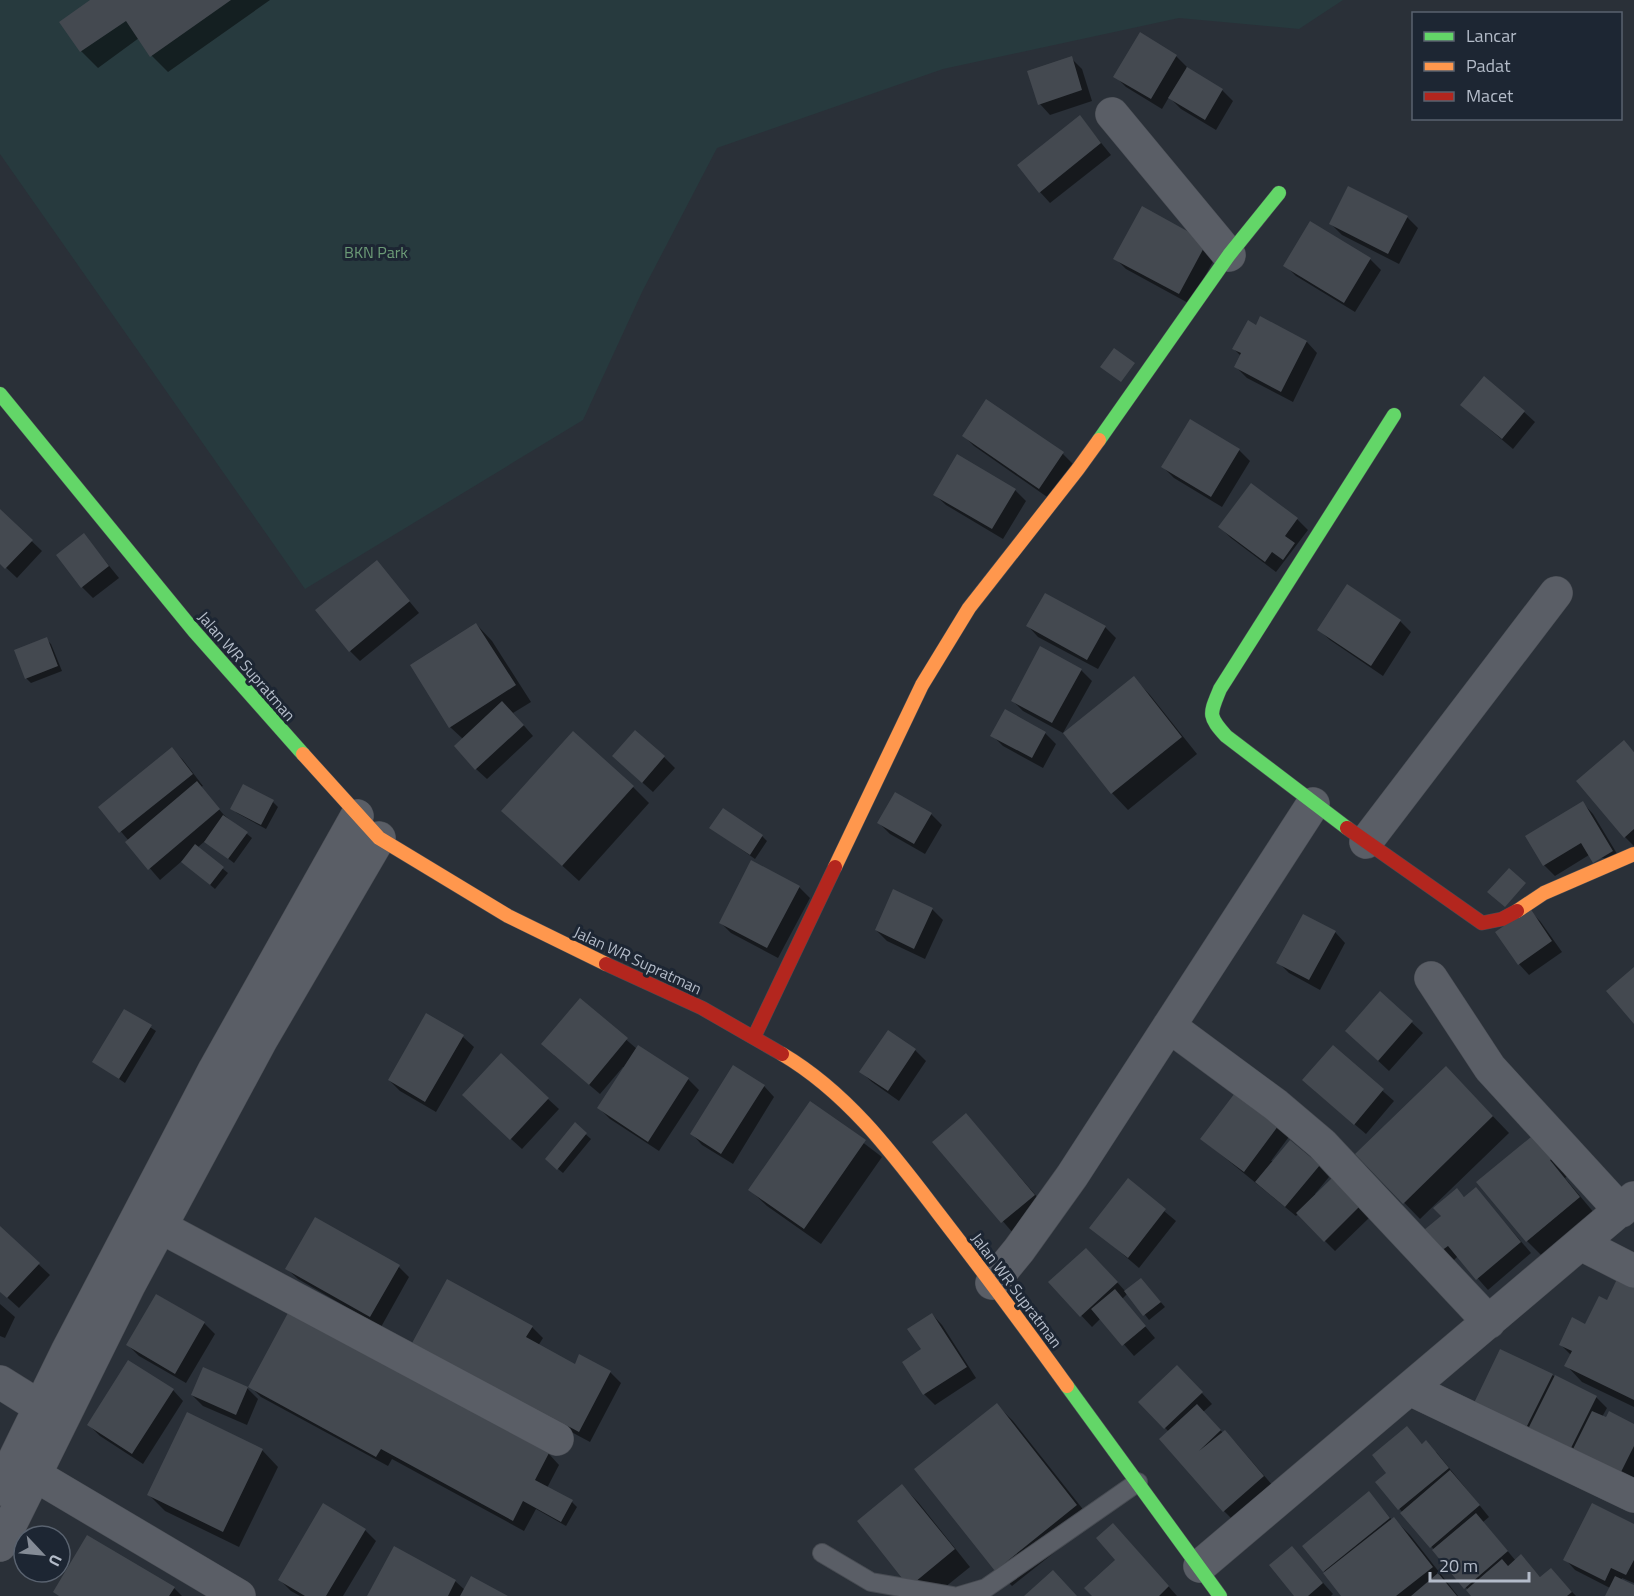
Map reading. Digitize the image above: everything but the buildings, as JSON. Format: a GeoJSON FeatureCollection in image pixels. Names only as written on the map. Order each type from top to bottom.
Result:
{"type":"FeatureCollection","features":[{"type":"Feature","properties":{"kind":"main road"},"geometry":{"type":"LineString","coordinates":[[754,1036],[922,685],[969,608],[1078,469],[1229,255],[1279,193]]}},
{"type":"Feature","properties":{"kind":"main road","name":"Jalan WR Supratman"},"geometry":{"type":"LineString","coordinates":[[0,394],[194,631],[368,827],[508,916],[702,1008],[754,1036],[797,1063],[858,1114],[885,1144],[992,1283],[1220,1596]]}},
{"type":"Feature","properties":{"kind":"main road"},"geometry":{"type":"LineString","coordinates":[[1394,415],[1220,689],[1211,711],[1213,722],[1226,736],[1313,804],[1482,923],[1508,918],[1541,895],[1634,854]]}},
{"type":"Feature","properties":{"kind":"street"},"geometry":{"type":"LineString","coordinates":[[1112,114],[1229,255]]}},
{"type":"Feature","properties":{"kind":"street"},"geometry":{"type":"LineString","coordinates":[[1366,842],[1556,593]]}},
{"type":"Feature","properties":{"kind":"street"},"geometry":{"type":"LineString","coordinates":[[992,1283],[1019,1250],[1072,1176],[1313,804]]}},
{"type":"Feature","properties":{"kind":"street"},"geometry":{"type":"LineString","coordinates":[[0,1545],[129,1285],[261,1040],[368,827]]}},
{"type":"Feature","properties":{"kind":"street"},"geometry":{"type":"LineString","coordinates":[[0,1489],[215,1069],[368,827]]}},
{"type":"Feature","properties":{"kind":"street"},"geometry":{"type":"LineString","coordinates":[[1200,1566],[1627,1204],[1490,1068],[1431,978]]}},
{"type":"Feature","properties":{"kind":"street"},"geometry":{"type":"LineString","coordinates":[[1169,1026],[1276,1105],[1322,1144],[1489,1322]]}},
{"type":"Feature","properties":{"kind":"street"},"geometry":{"type":"LineString","coordinates":[[160,1227],[557,1439]]}},
{"type":"Feature","properties":{"kind":"street"},"geometry":{"type":"LineString","coordinates":[[1581,1244],[1634,1271]]}},
{"type":"Feature","properties":{"kind":"street"},"geometry":{"type":"LineString","coordinates":[[0,1382],[40,1407]]}},
{"type":"Feature","properties":{"kind":"street"},"geometry":{"type":"LineString","coordinates":[[1410,1389],[1634,1496]]}},
{"type":"Feature","properties":{"kind":"street"},"geometry":{"type":"LineString","coordinates":[[35,1475],[239,1596]]}},
{"type":"Feature","properties":{"kind":"lane"},"geometry":{"type":"LineString","coordinates":[[960,1596],[986,1588],[1138,1482]]}},
{"type":"Feature","properties":{"kind":"lane"},"geometry":{"type":"LineString","coordinates":[[822,1553],[871,1582],[952,1596]]}},
{"type":"Feature","properties":{"kind":"green space","name":"BKN Park"},"geometry":{"type":"Polygon","coordinates":[[[0,0],[1343,0],[1299,29],[1179,18],[943,69],[717,148],[642,292],[583,420],[305,589],[0,154],[0,0]]]}},
{"type":"Feature","properties":{"kind":"traffic: fast"},"geometry":{"type":"LineString","coordinates":[[1099,440],[1229,255],[1279,193]]}},
{"type":"Feature","properties":{"kind":"traffic: fast"},"geometry":{"type":"LineString","coordinates":[[0,394],[194,631],[303,754]]}},
{"type":"Feature","properties":{"kind":"traffic: fast"},"geometry":{"type":"LineString","coordinates":[[1347,828],[1226,736],[1213,718],[1212,709],[1220,689],[1394,415]]}},
{"type":"Feature","properties":{"kind":"traffic: fast"},"geometry":{"type":"LineString","coordinates":[[1067,1386],[1220,1596]]}},
{"type":"Feature","properties":{"kind":"traffic: slow"},"geometry":{"type":"LineString","coordinates":[[835,867],[922,685],[969,608],[1099,440]]}},
{"type":"Feature","properties":{"kind":"traffic: slow"},"geometry":{"type":"LineString","coordinates":[[303,754],[379,838],[508,916],[606,964]]}},
{"type":"Feature","properties":{"kind":"traffic: slow"},"geometry":{"type":"LineString","coordinates":[[1517,911],[1544,893],[1634,854]]}},
{"type":"Feature","properties":{"kind":"traffic: slow"},"geometry":{"type":"LineString","coordinates":[[782,1054],[828,1087],[868,1126],[971,1256],[1067,1386]]}},
{"type":"Feature","properties":{"kind":"traffic: jam"},"geometry":{"type":"LineString","coordinates":[[1347,828],[1482,923],[1502,919],[1517,911]]}},
{"type":"Feature","properties":{"kind":"traffic: jam"},"geometry":{"type":"LineString","coordinates":[[754,1037],[835,867]]}},
{"type":"Feature","properties":{"kind":"traffic: jam"},"geometry":{"type":"LineString","coordinates":[[606,964],[702,1008],[782,1054]]}}]}
